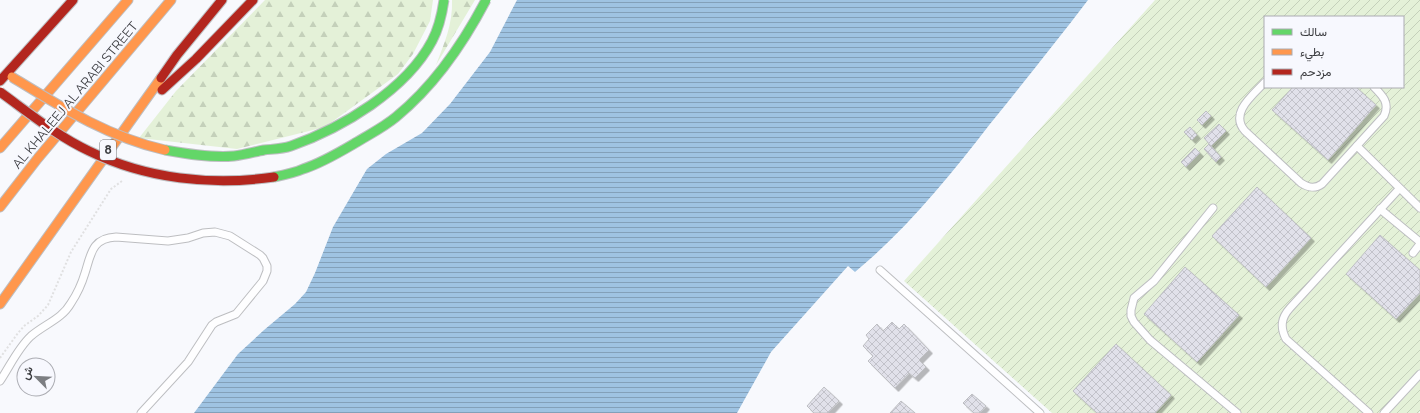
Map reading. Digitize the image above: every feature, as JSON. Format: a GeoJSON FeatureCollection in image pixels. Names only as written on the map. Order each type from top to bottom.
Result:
{"type":"FeatureCollection","features":[{"type":"Feature","properties":{"kind":"main road"},"geometry":{"type":"LineString","coordinates":[[0,81],[73,0]]}},
{"type":"Feature","properties":{"kind":"main road"},"geometry":{"type":"LineString","coordinates":[[0,148],[128,0]]}},
{"type":"Feature","properties":{"kind":"main road","name":"AL KHALEEJ AL ARABI STREET"},"geometry":{"type":"LineString","coordinates":[[0,207],[38,158],[171,0]]}},
{"type":"Feature","properties":{"kind":"main road","name":"8"},"geometry":{"type":"LineString","coordinates":[[0,304],[177,55],[222,0]]}},
{"type":"Feature","properties":{"kind":"main road"},"geometry":{"type":"LineString","coordinates":[[134,114],[178,76],[253,0]]}},
{"type":"Feature","properties":{"kind":"main road"},"geometry":{"type":"LineString","coordinates":[[6,73],[85,121],[124,138],[163,150],[195,154],[235,156],[288,146],[325,132],[368,108],[392,88],[413,67],[428,48],[439,25],[444,0]]}},
{"type":"Feature","properties":{"kind":"main road"},"geometry":{"type":"LineString","coordinates":[[0,92],[74,143],[101,157],[142,171],[189,180],[232,182],[267,178],[299,171],[350,147],[395,117],[433,81],[461,44],[486,0]]}},
{"type":"Feature","properties":{"kind":"lane"},"geometry":{"type":"LineString","coordinates":[[1264,83],[1242,107],[1239,115],[1240,124],[1245,131],[1305,186],[1314,188],[1322,184],[1384,116],[1387,106],[1384,97],[1375,88]]}},
{"type":"Feature","properties":{"kind":"lane"},"geometry":{"type":"LineString","coordinates":[[1357,146],[1420,208]]}},
{"type":"Feature","properties":{"kind":"lane"},"geometry":{"type":"LineString","coordinates":[[1369,413],[1290,343],[1283,333],[1282,320],[1285,313],[1399,189]]}},
{"type":"Feature","properties":{"kind":"lane"},"geometry":{"type":"LineString","coordinates":[[1213,208],[1154,281],[1134,298],[1131,316],[1134,322],[1150,340],[1237,413]]}},
{"type":"Feature","properties":{"kind":"lane"},"geometry":{"type":"LineString","coordinates":[[1380,209],[1420,243],[1413,253]]}},
{"type":"Feature","properties":{"kind":"lane"},"geometry":{"type":"LineString","coordinates":[[0,381],[30,337],[56,320],[71,304],[81,285],[92,252],[101,241],[116,237],[168,241],[188,238],[203,233],[215,232],[230,236],[263,258],[267,266],[267,272],[263,281],[236,314],[212,325],[188,362],[142,413]]}},
{"type":"Feature","properties":{"kind":"lane"},"geometry":{"type":"LineString","coordinates":[[880,270],[1040,413]]}},
{"type":"Feature","properties":{"kind":"lane"},"geometry":{"type":"LineString","coordinates":[[1384,413],[1420,374]]}},
{"type":"Feature","properties":{"kind":"path"},"geometry":{"type":"LineString","coordinates":[[0,358],[24,326],[38,316],[48,305],[71,252],[111,189],[124,180]]}},
{"type":"Feature","properties":{"kind":"green space"},"geometry":{"type":"Polygon","coordinates":[[[265,0],[433,0],[430,21],[413,54],[398,74],[325,127],[237,149],[139,138],[176,91],[265,0]]]}},
{"type":"Feature","properties":{"kind":"green space"},"geometry":{"type":"Polygon","coordinates":[[[452,0],[475,0],[436,65],[445,42],[449,26],[452,0]]]}},
{"type":"Feature","properties":{"kind":"green space"},"geometry":{"type":"Polygon","coordinates":[[[1155,0],[1420,0],[1419,413],[1052,413],[904,281],[1155,0]]]}},
{"type":"Feature","properties":{"kind":"water"},"geometry":{"type":"Polygon","coordinates":[[[517,0],[1088,0],[927,202],[892,238],[855,272],[848,266],[771,352],[737,413],[194,413],[238,354],[295,304],[306,292],[333,227],[367,169],[386,154],[422,133],[450,104],[490,52],[517,0]]]}},
{"type":"Feature","properties":{"kind":"building"},"geometry":{"type":"Polygon","coordinates":[[[1292,88],[1357,88],[1376,105],[1328,160],[1272,110],[1292,88]]]}},
{"type":"Feature","properties":{"kind":"building"},"geometry":{"type":"Polygon","coordinates":[[[1206,111],[1211,116],[1202,125],[1197,120],[1206,111]]]}},
{"type":"Feature","properties":{"kind":"building"},"geometry":{"type":"Polygon","coordinates":[[[1219,124],[1226,131],[1211,146],[1204,138],[1219,124]]]}},
{"type":"Feature","properties":{"kind":"building"},"geometry":{"type":"Polygon","coordinates":[[[1190,127],[1197,135],[1192,140],[1184,132],[1190,127]]]}},
{"type":"Feature","properties":{"kind":"building"},"geometry":{"type":"Polygon","coordinates":[[[1209,144],[1221,157],[1216,162],[1204,149],[1209,144]]]}},
{"type":"Feature","properties":{"kind":"building"},"geometry":{"type":"Polygon","coordinates":[[[1195,148],[1200,153],[1186,167],[1181,162],[1195,148]]]}},
{"type":"Feature","properties":{"kind":"building"},"geometry":{"type":"Polygon","coordinates":[[[1257,187],[1311,238],[1266,287],[1212,236],[1257,187]]]}},
{"type":"Feature","properties":{"kind":"building"},"geometry":{"type":"Polygon","coordinates":[[[1380,235],[1420,270],[1420,293],[1396,319],[1346,274],[1380,235]]]}},
{"type":"Feature","properties":{"kind":"building"},"geometry":{"type":"Polygon","coordinates":[[[1185,267],[1239,315],[1197,362],[1144,314],[1185,267]]]}},
{"type":"Feature","properties":{"kind":"building"},"geometry":{"type":"Polygon","coordinates":[[[892,322],[899,329],[904,324],[929,350],[919,360],[926,367],[915,378],[909,373],[895,388],[868,361],[873,356],[863,346],[869,339],[866,335],[877,324],[883,331],[892,322]]]}},
{"type":"Feature","properties":{"kind":"building"},"geometry":{"type":"Polygon","coordinates":[[[1116,344],[1171,395],[1155,413],[1097,413],[1073,391],[1116,344]]]}},
{"type":"Feature","properties":{"kind":"building"},"geometry":{"type":"Polygon","coordinates":[[[824,387],[839,401],[828,413],[814,413],[807,406],[824,387]]]}},
{"type":"Feature","properties":{"kind":"building"},"geometry":{"type":"Polygon","coordinates":[[[972,394],[986,406],[980,413],[974,413],[963,403],[972,394]]]}},
{"type":"Feature","properties":{"kind":"building"},"geometry":{"type":"Polygon","coordinates":[[[901,401],[915,413],[890,413],[901,401]]]}},
{"type":"Feature","properties":{"kind":"traffic: slow"},"geometry":{"type":"LineString","coordinates":[[0,148],[128,0]]}},
{"type":"Feature","properties":{"kind":"traffic: slow"},"geometry":{"type":"LineString","coordinates":[[0,207],[38,158],[171,0]]}},
{"type":"Feature","properties":{"kind":"traffic: slow"},"geometry":{"type":"LineString","coordinates":[[12,77],[67,110],[104,129],[165,150]]}},
{"type":"Feature","properties":{"kind":"traffic: slow"},"geometry":{"type":"LineString","coordinates":[[0,304],[161,78]]}},
{"type":"Feature","properties":{"kind":"traffic: jam"},"geometry":{"type":"LineString","coordinates":[[0,81],[73,0]]}},
{"type":"Feature","properties":{"kind":"traffic: jam"},"geometry":{"type":"LineString","coordinates":[[161,78],[177,55],[222,0]]}},
{"type":"Feature","properties":{"kind":"traffic: jam"},"geometry":{"type":"LineString","coordinates":[[162,90],[196,59],[253,0]]}},
{"type":"Feature","properties":{"kind":"traffic: jam"},"geometry":{"type":"LineString","coordinates":[[0,92],[43,124],[77,145],[111,161],[133,168],[156,174],[203,180],[251,180],[274,177]]}},
{"type":"Feature","properties":{"kind":"traffic: fast"},"geometry":{"type":"LineString","coordinates":[[165,150],[208,156],[238,156],[264,150],[288,147],[331,129],[371,105],[406,76],[421,59],[437,31],[444,0]]}},
{"type":"Feature","properties":{"kind":"traffic: fast"},"geometry":{"type":"LineString","coordinates":[[274,177],[310,167],[344,150],[396,117],[423,92],[447,63],[468,32],[486,0]]}}]}
